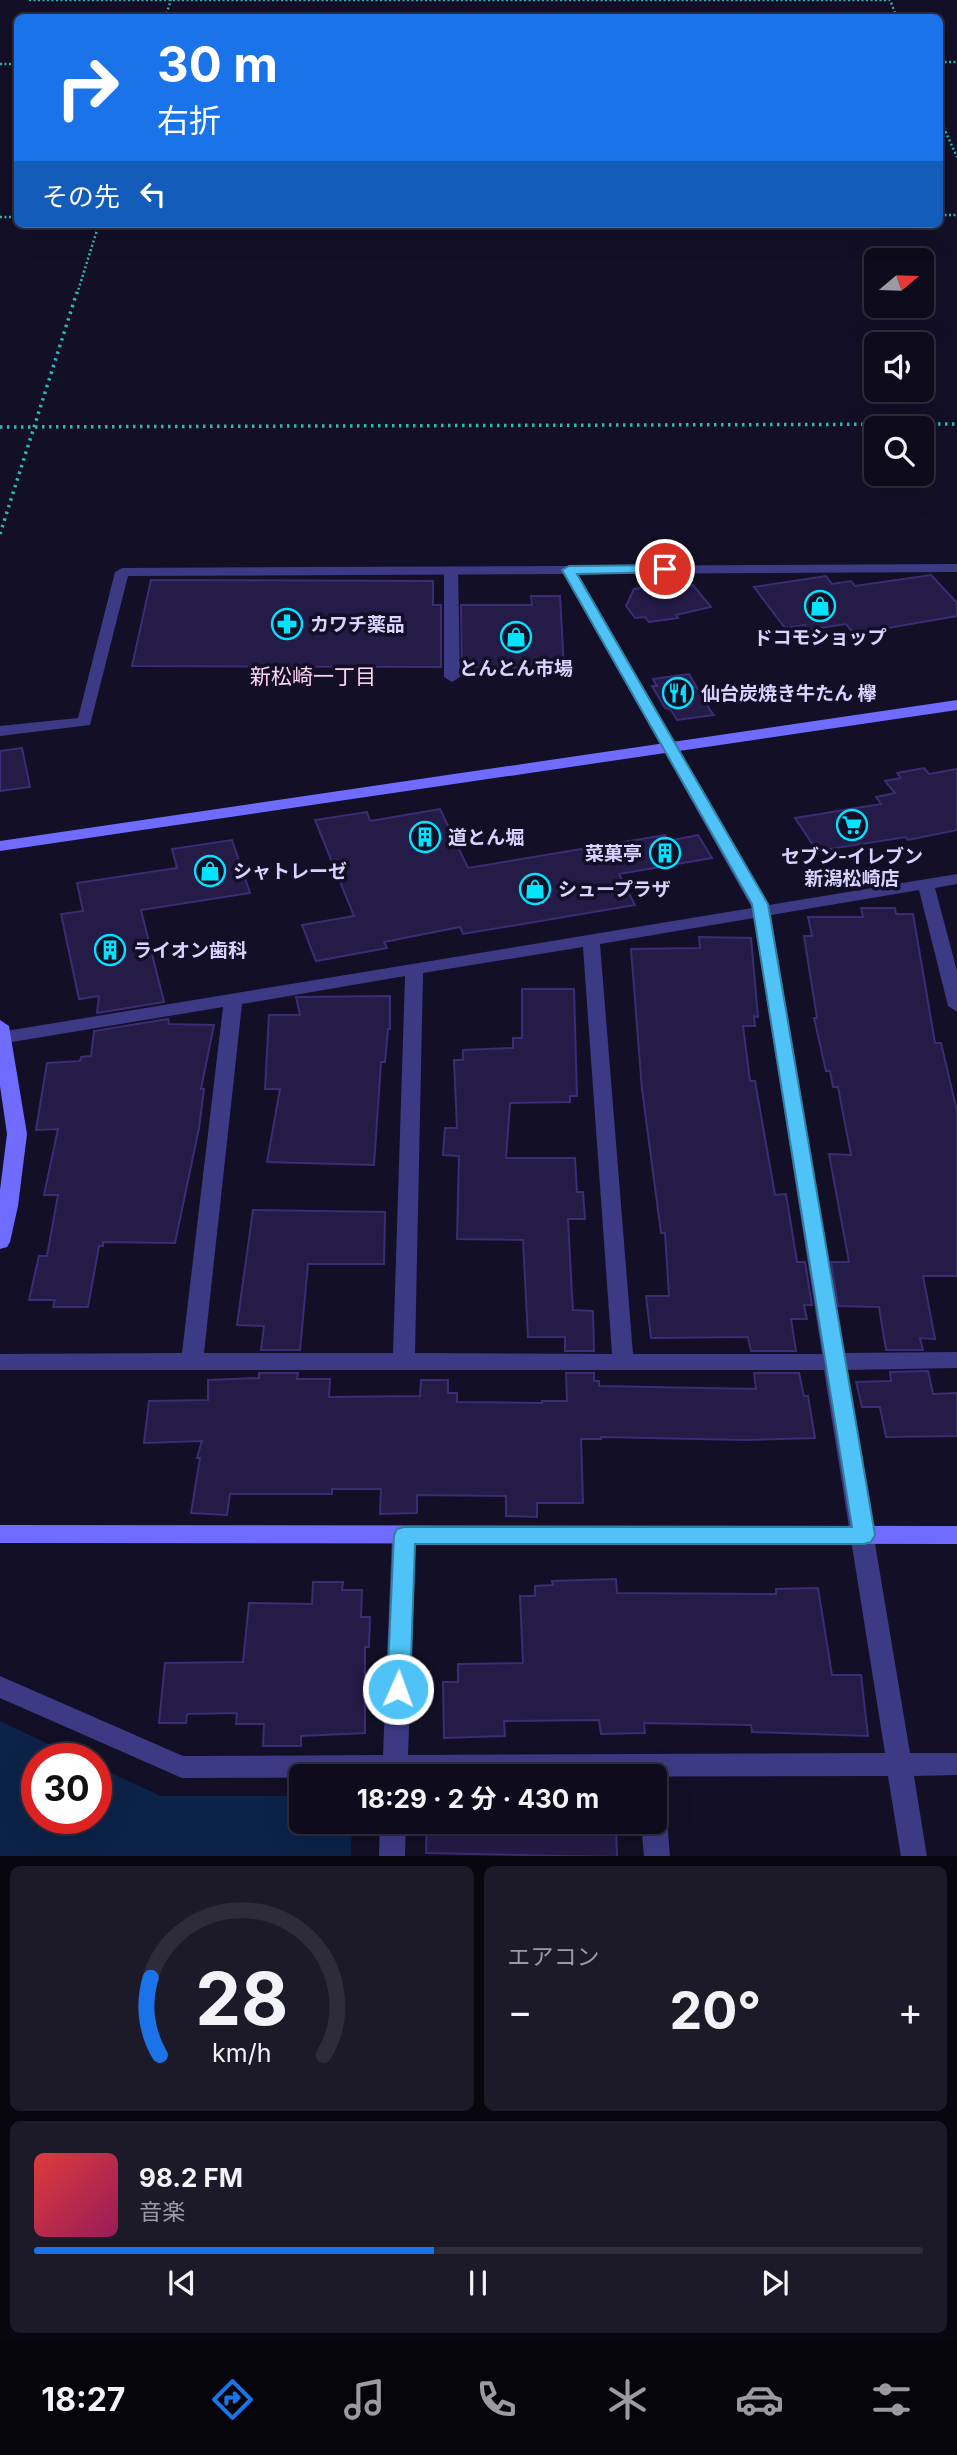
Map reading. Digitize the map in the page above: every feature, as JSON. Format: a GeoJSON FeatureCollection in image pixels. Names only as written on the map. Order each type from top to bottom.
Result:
{"type":"FeatureCollection","features":[{"type":"Feature","properties":{"kind":"street"},"geometry":{"type":"LineString","coordinates":[[0,731],[85,722],[122,572],[957,568]]}},
{"type":"Feature","properties":{"kind":"street"},"geometry":{"type":"LineString","coordinates":[[451,570],[452,677]]}},
{"type":"Feature","properties":{"kind":"street"},"geometry":{"type":"LineString","coordinates":[[569,570],[760,904],[914,1856]]}},
{"type":"Feature","properties":{"kind":"street"},"geometry":{"type":"LineString","coordinates":[[0,846],[957,705]]}},
{"type":"Feature","properties":{"kind":"street"},"geometry":{"type":"LineString","coordinates":[[0,1242],[17,1134],[1,1034],[233,999],[761,910],[957,880]]}},
{"type":"Feature","properties":{"kind":"street"},"geometry":{"type":"LineString","coordinates":[[926,885],[957,1006]]}},
{"type":"Feature","properties":{"kind":"street"},"geometry":{"type":"LineString","coordinates":[[591,940],[622,1363]]}},
{"type":"Feature","properties":{"kind":"street"},"geometry":{"type":"LineString","coordinates":[[404,1360],[414,969]]}},
{"type":"Feature","properties":{"kind":"street"},"geometry":{"type":"LineString","coordinates":[[192,1360],[233,999]]}},
{"type":"Feature","properties":{"kind":"street"},"geometry":{"type":"LineString","coordinates":[[0,1362],[404,1360],[622,1363],[957,1360]]}},
{"type":"Feature","properties":{"kind":"street"},"geometry":{"type":"LineString","coordinates":[[0,1534],[957,1535]]}},
{"type":"Feature","properties":{"kind":"street"},"geometry":{"type":"LineString","coordinates":[[395,1764],[404,1535]]}},
{"type":"Feature","properties":{"kind":"street"},"geometry":{"type":"LineString","coordinates":[[0,1686],[182,1767],[289,1769]]}},
{"type":"Feature","properties":{"kind":"street"},"geometry":{"type":"LineString","coordinates":[[667,1770],[898,1763],[957,1764]]}},
{"type":"Feature","properties":{"kind":"street"},"geometry":{"type":"LineString","coordinates":[[392,1856],[393,1834]]}},
{"type":"Feature","properties":{"kind":"street"},"geometry":{"type":"LineString","coordinates":[[655,1834],[657,1856]]}},
{"type":"Feature","properties":{"kind":"path"},"geometry":{"type":"LineString","coordinates":[[29,0],[890,0],[895,14]]}},
{"type":"Feature","properties":{"kind":"path"},"geometry":{"type":"LineString","coordinates":[[943,126],[957,157]]}},
{"type":"Feature","properties":{"kind":"path"},"geometry":{"type":"LineString","coordinates":[[0,534],[98,228]]}},
{"type":"Feature","properties":{"kind":"path"},"geometry":{"type":"LineString","coordinates":[[0,427],[957,424]]}},
{"type":"Feature","properties":{"kind":"water"},"geometry":{"type":"Polygon","coordinates":[[[0,1721],[46,1743],[21,1743],[21,1834],[112,1834],[112,1773],[161,1796],[289,1796],[289,1834],[352,1834],[351,1856],[0,1856],[0,1721]]]}},
{"type":"Feature","properties":{"kind":"building"},"geometry":{"type":"Polygon","coordinates":[[[931,575],[957,603],[957,616],[854,634],[846,624],[808,630],[805,625],[785,628],[754,587],[826,576],[832,584],[851,581],[855,586],[931,575]]]}},
{"type":"Feature","properties":{"kind":"building","name":"カワチ薬品"},"geometry":{"type":"Polygon","coordinates":[[[151,580],[433,581],[433,605],[441,605],[441,667],[132,666],[151,580]]]}},
{"type":"Feature","properties":{"kind":"building"},"geometry":{"type":"Polygon","coordinates":[[[682,581],[686,586],[693,585],[711,607],[676,615],[678,618],[649,622],[645,617],[635,618],[626,606],[634,589],[682,581]]]}},
{"type":"Feature","properties":{"kind":"building","name":"とんとん市場"},"geometry":{"type":"Polygon","coordinates":[[[531,596],[560,596],[564,668],[462,667],[461,605],[532,605],[531,596]]]}},
{"type":"Feature","properties":{"kind":"building","name":"仙台炭焼き牛たん 欅"},"geometry":{"type":"Polygon","coordinates":[[[689,674],[714,715],[677,720],[671,710],[665,708],[652,686],[657,686],[653,679],[689,674]]]}},
{"type":"Feature","properties":{"kind":"building"},"geometry":{"type":"Polygon","coordinates":[[[22,748],[30,787],[0,791],[0,751],[22,748]]]}},
{"type":"Feature","properties":{"kind":"building"},"geometry":{"type":"Polygon","coordinates":[[[924,768],[929,774],[957,769],[957,830],[908,840],[906,837],[817,851],[795,818],[881,804],[876,797],[895,793],[885,781],[901,778],[897,773],[924,768]]]}},
{"type":"Feature","properties":{"kind":"building"},"geometry":{"type":"Polygon","coordinates":[[[440,809],[468,868],[665,835],[668,841],[698,835],[712,858],[619,874],[635,905],[463,934],[460,927],[384,942],[387,948],[316,961],[302,925],[354,916],[315,820],[367,812],[370,821],[440,809]]]}},
{"type":"Feature","properties":{"kind":"building"},"geometry":{"type":"Polygon","coordinates":[[[232,840],[250,893],[141,910],[164,1002],[97,1013],[99,996],[79,999],[61,914],[83,911],[77,883],[177,868],[172,849],[232,840]]]}},
{"type":"Feature","properties":{"kind":"building"},"geometry":{"type":"Polygon","coordinates":[[[861,908],[895,908],[896,914],[913,914],[935,1043],[941,1043],[957,1111],[957,1276],[923,1276],[935,1339],[920,1338],[923,1350],[886,1350],[879,1307],[838,1306],[831,1262],[849,1262],[829,1154],[851,1155],[838,1087],[833,1087],[830,1071],[826,1071],[814,1018],[817,1018],[804,936],[812,936],[808,917],[863,917],[861,908]]]}},
{"type":"Feature","properties":{"kind":"building"},"geometry":{"type":"Polygon","coordinates":[[[699,937],[751,938],[758,1017],[754,1016],[755,1026],[743,1026],[750,1081],[755,1081],[775,1195],[786,1194],[797,1262],[805,1262],[812,1305],[804,1305],[807,1319],[791,1319],[796,1351],[751,1351],[748,1337],[651,1338],[646,1296],[669,1296],[665,1233],[661,1233],[642,1089],[631,949],[700,948],[699,937]]]}},
{"type":"Feature","properties":{"kind":"building"},"geometry":{"type":"Polygon","coordinates":[[[522,989],[574,989],[577,1096],[570,1096],[570,1102],[510,1103],[506,1158],[575,1158],[577,1192],[583,1192],[585,1219],[568,1219],[573,1310],[593,1311],[594,1351],[565,1351],[565,1337],[528,1337],[523,1240],[457,1239],[459,1156],[443,1155],[445,1128],[457,1128],[454,1060],[463,1060],[463,1050],[513,1048],[513,1038],[522,1038],[522,989]]]}},
{"type":"Feature","properties":{"kind":"building"},"geometry":{"type":"Polygon","coordinates":[[[390,996],[390,1029],[385,1062],[381,1062],[374,1165],[267,1162],[280,1089],[265,1089],[269,1015],[300,1015],[296,997],[390,996]]]}},
{"type":"Feature","properties":{"kind":"building"},"geometry":{"type":"Polygon","coordinates":[[[168,1019],[169,1024],[214,1025],[201,1089],[204,1089],[199,1128],[175,1243],[103,1242],[103,1246],[99,1246],[88,1307],[53,1307],[55,1300],[29,1300],[39,1256],[47,1256],[58,1195],[44,1195],[58,1129],[36,1130],[47,1063],[80,1061],[81,1057],[91,1056],[94,1031],[168,1019]]]}},
{"type":"Feature","properties":{"kind":"building"},"geometry":{"type":"Polygon","coordinates":[[[253,1210],[385,1212],[384,1264],[308,1264],[300,1350],[261,1350],[264,1326],[237,1325],[253,1210]]]}},
{"type":"Feature","properties":{"kind":"building"},"geometry":{"type":"Polygon","coordinates":[[[928,1371],[933,1394],[957,1393],[957,1436],[886,1437],[880,1407],[862,1407],[856,1382],[891,1381],[890,1372],[928,1371]]]}},
{"type":"Feature","properties":{"kind":"building"},"geometry":{"type":"Polygon","coordinates":[[[259,1373],[298,1373],[297,1379],[330,1379],[329,1397],[420,1396],[421,1380],[448,1380],[448,1393],[457,1393],[457,1402],[542,1403],[567,1401],[566,1373],[594,1373],[594,1381],[599,1381],[599,1386],[756,1389],[754,1373],[799,1373],[804,1396],[808,1396],[815,1438],[581,1439],[583,1503],[537,1503],[537,1517],[506,1516],[506,1496],[417,1495],[417,1513],[380,1514],[381,1489],[332,1489],[332,1494],[230,1494],[227,1515],[191,1513],[200,1458],[197,1458],[202,1441],[144,1443],[149,1401],[208,1400],[208,1380],[259,1378],[259,1373]]]}},
{"type":"Feature","properties":{"kind":"building"},"geometry":{"type":"Polygon","coordinates":[[[616,1579],[617,1593],[776,1594],[776,1589],[818,1588],[832,1675],[861,1675],[868,1736],[752,1732],[751,1725],[644,1723],[645,1733],[601,1734],[599,1720],[504,1721],[505,1736],[444,1738],[443,1682],[458,1682],[458,1664],[523,1663],[520,1596],[535,1596],[535,1586],[553,1585],[552,1581],[616,1579]]]}},
{"type":"Feature","properties":{"kind":"building"},"geometry":{"type":"Polygon","coordinates":[[[313,1582],[343,1582],[342,1590],[362,1590],[361,1617],[370,1617],[369,1647],[365,1647],[365,1733],[301,1736],[301,1746],[263,1746],[264,1724],[236,1724],[237,1713],[187,1714],[186,1723],[159,1723],[165,1663],[243,1662],[249,1603],[312,1604],[313,1582]]]}},
{"type":"Feature","properties":{"kind":"building"},"geometry":{"type":"Polygon","coordinates":[[[427,1834],[616,1834],[617,1856],[426,1853],[427,1834]]]}},
{"type":"Feature","properties":{"kind":"place","name":"ドコモショップ"},"geometry":{"type":"Point","coordinates":[820,606]}},
{"type":"Feature","properties":{"kind":"place","name":"カワチ薬品"},"geometry":{"type":"Point","coordinates":[287,624]}},
{"type":"Feature","properties":{"kind":"place","name":"とんとん市場"},"geometry":{"type":"Point","coordinates":[516,637]}},
{"type":"Feature","properties":{"kind":"place","name":"仙台炭焼き牛たん 欅"},"geometry":{"type":"Point","coordinates":[678,693]}},
{"type":"Feature","properties":{"kind":"place","name":"セブン-イレブン 新潟松崎店"},"geometry":{"type":"Point","coordinates":[852,825]}},
{"type":"Feature","properties":{"kind":"place","name":"道とん堀"},"geometry":{"type":"Point","coordinates":[425,837]}},
{"type":"Feature","properties":{"kind":"place","name":"菜菓亭"},"geometry":{"type":"Point","coordinates":[665,853]}},
{"type":"Feature","properties":{"kind":"place","name":"シャトレーゼ"},"geometry":{"type":"Point","coordinates":[210,871]}},
{"type":"Feature","properties":{"kind":"place","name":"シュープラザ"},"geometry":{"type":"Point","coordinates":[535,889]}},
{"type":"Feature","properties":{"kind":"place","name":"ライオン歯科"},"geometry":{"type":"Point","coordinates":[110,950]}},
{"type":"Feature","properties":{"kind":"district","name":"新松崎一丁目"},"geometry":{"type":"Point","coordinates":[313,676]}},
{"type":"Feature","properties":{"kind":"route"},"geometry":{"type":"LineString","coordinates":[[398,1689],[404,1535],[864,1535],[760,904],[569,570],[665,569]]}}]}
